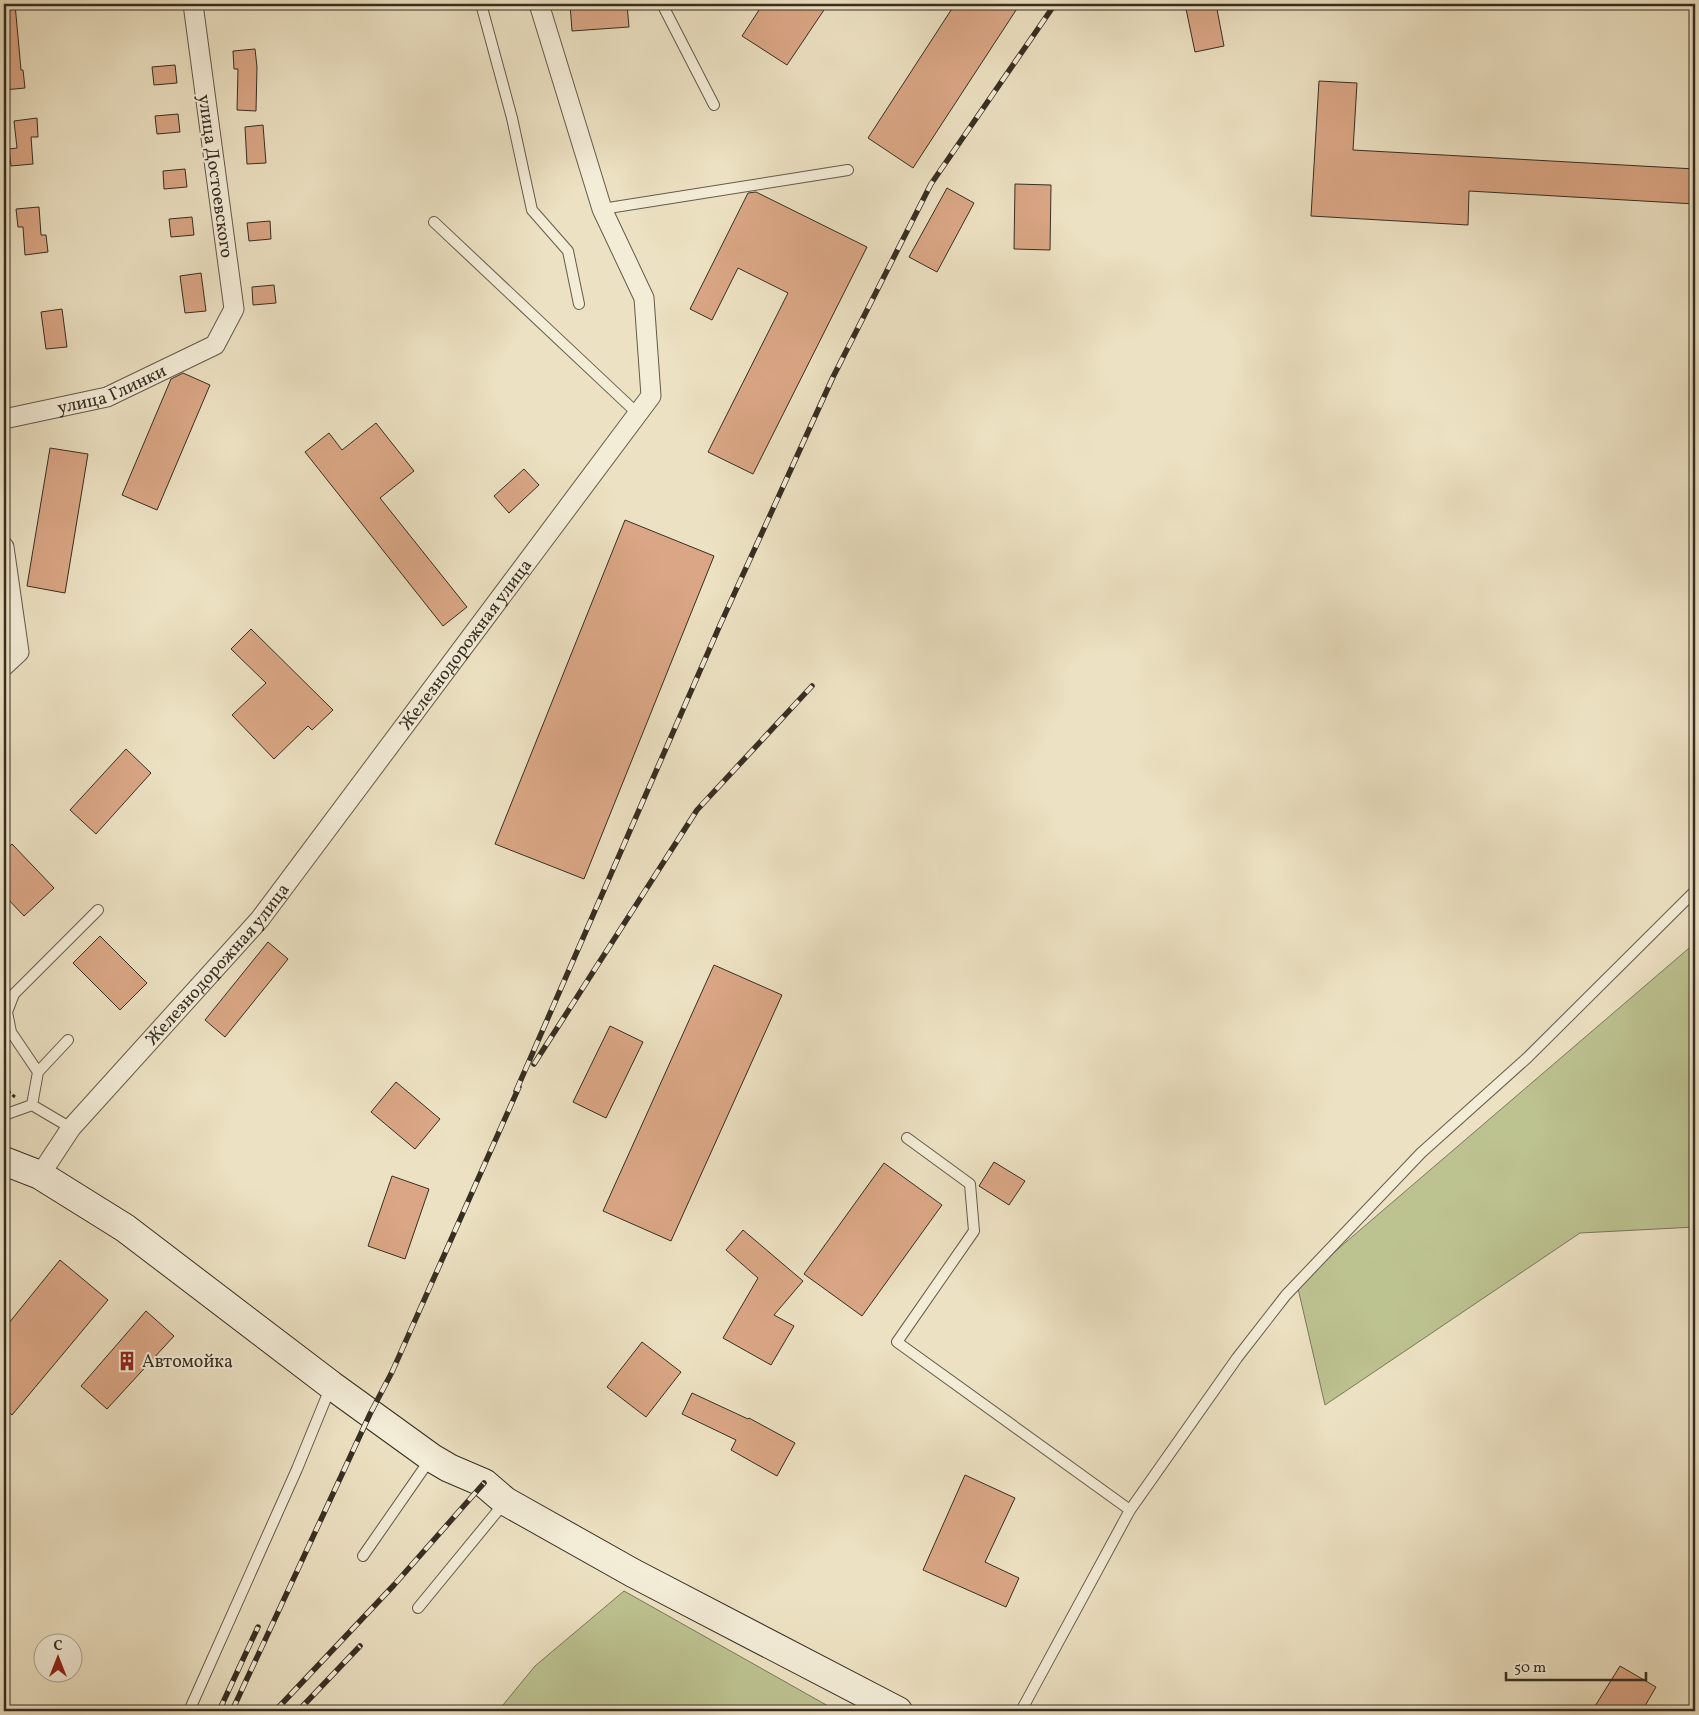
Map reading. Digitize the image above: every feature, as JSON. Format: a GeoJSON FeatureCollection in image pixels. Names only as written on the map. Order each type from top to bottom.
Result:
{"type":"FeatureCollection","features":[{"type":"Feature","properties":{"kind":"main road"},"geometry":{"type":"LineString","coordinates":[[4,1161],[40,1175],[125,1228],[331,1385],[432,1458],[449,1468],[484,1483],[505,1501],[633,1573],[884,1708]]}},
{"type":"Feature","properties":{"kind":"street","name":"улица Достоевского"},"geometry":{"type":"LineString","coordinates":[[193,4],[234,309],[215,345]]}},
{"type":"Feature","properties":{"kind":"street","name":"Железнодорожная улица"},"geometry":{"type":"LineString","coordinates":[[40,1175],[71,1128],[260,919],[651,396],[644,298],[602,209],[539,4]]}},
{"type":"Feature","properties":{"kind":"street","name":"улица Глинки"},"geometry":{"type":"LineString","coordinates":[[4,419],[107,397],[215,345]]}},
{"type":"Feature","properties":{"kind":"street"},"geometry":{"type":"LineString","coordinates":[[4,547],[20,652],[4,666]]}},
{"type":"Feature","properties":{"kind":"lane"},"geometry":{"type":"LineString","coordinates":[[480,4],[512,118],[532,210],[568,251],[579,304]]}},
{"type":"Feature","properties":{"kind":"lane"},"geometry":{"type":"LineString","coordinates":[[662,4],[714,105]]}},
{"type":"Feature","properties":{"kind":"lane"},"geometry":{"type":"LineString","coordinates":[[602,209],[848,170]]}},
{"type":"Feature","properties":{"kind":"lane"},"geometry":{"type":"LineString","coordinates":[[434,222],[638,414]]}},
{"type":"Feature","properties":{"kind":"lane"},"geometry":{"type":"LineString","coordinates":[[1021,1711],[1130,1510],[1236,1358],[1286,1295],[1421,1153],[1527,1058],[1695,891]]}},
{"type":"Feature","properties":{"kind":"lane"},"geometry":{"type":"LineString","coordinates":[[38,1072],[11,1032],[7,1012],[14,994],[98,910]]}},
{"type":"Feature","properties":{"kind":"lane"},"geometry":{"type":"LineString","coordinates":[[32,1105],[38,1072],[68,1040]]}},
{"type":"Feature","properties":{"kind":"lane"},"geometry":{"type":"LineString","coordinates":[[32,1105],[71,1128]]}},
{"type":"Feature","properties":{"kind":"lane"},"geometry":{"type":"LineString","coordinates":[[4,1115],[32,1105]]}},
{"type":"Feature","properties":{"kind":"lane"},"geometry":{"type":"LineString","coordinates":[[907,1138],[970,1184],[974,1231],[897,1342],[1130,1510]]}},
{"type":"Feature","properties":{"kind":"lane"},"geometry":{"type":"LineString","coordinates":[[189,1711],[297,1469],[331,1385]]}},
{"type":"Feature","properties":{"kind":"lane"},"geometry":{"type":"LineString","coordinates":[[364,1556],[432,1458]]}},
{"type":"Feature","properties":{"kind":"lane"},"geometry":{"type":"LineString","coordinates":[[418,1608],[505,1501]]}},
{"type":"Feature","properties":{"kind":"green space"},"geometry":{"type":"Polygon","coordinates":[[[1695,943],[1695,1227],[1580,1233],[1325,1405],[1297,1284],[1695,943]]]}},
{"type":"Feature","properties":{"kind":"green space"},"geometry":{"type":"Polygon","coordinates":[[[624,1591],[837,1711],[498,1711],[535,1666],[624,1591]]]}},
{"type":"Feature","properties":{"kind":"building"},"geometry":{"type":"Polygon","coordinates":[[[4,4],[15,4],[21,70],[23,70],[25,88],[4,90],[4,4]]]}},
{"type":"Feature","properties":{"kind":"building"},"geometry":{"type":"Polygon","coordinates":[[[570,4],[627,4],[629,27],[572,31],[570,4]]]}},
{"type":"Feature","properties":{"kind":"building"},"geometry":{"type":"Polygon","coordinates":[[[763,4],[828,4],[787,65],[742,36],[763,4]]]}},
{"type":"Feature","properties":{"kind":"building"},"geometry":{"type":"Polygon","coordinates":[[[955,4],[1020,4],[913,168],[868,138],[955,4]]]}},
{"type":"Feature","properties":{"kind":"building"},"geometry":{"type":"Polygon","coordinates":[[[1185,4],[1216,4],[1224,46],[1195,52],[1185,4]]]}},
{"type":"Feature","properties":{"kind":"building"},"geometry":{"type":"Polygon","coordinates":[[[255,49],[257,67],[256,111],[237,110],[238,69],[234,69],[233,51],[255,49]]]}},
{"type":"Feature","properties":{"kind":"building"},"geometry":{"type":"Polygon","coordinates":[[[175,65],[177,83],[154,85],[152,67],[175,65]]]}},
{"type":"Feature","properties":{"kind":"building"},"geometry":{"type":"Polygon","coordinates":[[[1319,81],[1357,83],[1353,150],[1695,169],[1695,204],[1469,191],[1468,225],[1311,216],[1319,81]]]}},
{"type":"Feature","properties":{"kind":"building"},"geometry":{"type":"Polygon","coordinates":[[[178,114],[180,132],[157,134],[155,116],[178,114]]]}},
{"type":"Feature","properties":{"kind":"building"},"geometry":{"type":"Polygon","coordinates":[[[37,118],[38,137],[31,137],[33,164],[11,166],[9,149],[17,148],[14,121],[37,118]]]}},
{"type":"Feature","properties":{"kind":"building"},"geometry":{"type":"Polygon","coordinates":[[[263,125],[266,163],[247,164],[245,127],[263,125]]]}},
{"type":"Feature","properties":{"kind":"building"},"geometry":{"type":"Polygon","coordinates":[[[185,169],[187,187],[164,189],[163,171],[185,169]]]}},
{"type":"Feature","properties":{"kind":"building"},"geometry":{"type":"Polygon","coordinates":[[[1015,184],[1051,185],[1050,250],[1014,249],[1015,184]]]}},
{"type":"Feature","properties":{"kind":"building"},"geometry":{"type":"Polygon","coordinates":[[[947,188],[974,203],[937,272],[909,257],[947,188]]]}},
{"type":"Feature","properties":{"kind":"building"},"geometry":{"type":"Polygon","coordinates":[[[756,192],[867,247],[753,474],[708,452],[788,293],[738,268],[712,320],[690,309],[748,193],[756,192]]]}},
{"type":"Feature","properties":{"kind":"building"},"geometry":{"type":"Polygon","coordinates":[[[39,207],[41,235],[46,235],[48,252],[25,255],[23,227],[18,227],[16,209],[39,207]]]}},
{"type":"Feature","properties":{"kind":"building"},"geometry":{"type":"Polygon","coordinates":[[[192,217],[194,235],[171,237],[169,219],[192,217]]]}},
{"type":"Feature","properties":{"kind":"building"},"geometry":{"type":"Polygon","coordinates":[[[270,221],[271,239],[249,241],[247,223],[270,221]]]}},
{"type":"Feature","properties":{"kind":"building"},"geometry":{"type":"Polygon","coordinates":[[[201,273],[206,311],[185,313],[180,276],[201,273]]]}},
{"type":"Feature","properties":{"kind":"building"},"geometry":{"type":"Polygon","coordinates":[[[274,285],[276,303],[253,305],[252,287],[274,285]]]}},
{"type":"Feature","properties":{"kind":"building"},"geometry":{"type":"Polygon","coordinates":[[[62,309],[67,347],[46,349],[41,312],[62,309]]]}},
{"type":"Feature","properties":{"kind":"building"},"geometry":{"type":"Polygon","coordinates":[[[183,373],[210,385],[157,510],[122,495],[171,379],[183,373]]]}},
{"type":"Feature","properties":{"kind":"building"},"geometry":{"type":"Polygon","coordinates":[[[376,423],[414,471],[380,498],[467,607],[443,626],[305,452],[329,433],[342,450],[376,423]]]}},
{"type":"Feature","properties":{"kind":"building"},"geometry":{"type":"Polygon","coordinates":[[[50,448],[88,454],[65,593],[27,586],[50,448]]]}},
{"type":"Feature","properties":{"kind":"building"},"geometry":{"type":"Polygon","coordinates":[[[524,469],[539,485],[509,513],[494,496],[524,469]]]}},
{"type":"Feature","properties":{"kind":"building"},"geometry":{"type":"Polygon","coordinates":[[[625,520],[714,556],[584,879],[495,844],[625,520]]]}},
{"type":"Feature","properties":{"kind":"building"},"geometry":{"type":"Polygon","coordinates":[[[251,629],[333,710],[312,730],[308,726],[274,759],[232,715],[266,683],[231,649],[251,629]]]}},
{"type":"Feature","properties":{"kind":"building"},"geometry":{"type":"Polygon","coordinates":[[[126,749],[151,773],[96,834],[70,810],[126,749]]]}},
{"type":"Feature","properties":{"kind":"building"},"geometry":{"type":"Polygon","coordinates":[[[12,844],[54,888],[24,916],[4,895],[4,852],[12,844]]]}},
{"type":"Feature","properties":{"kind":"building"},"geometry":{"type":"Polygon","coordinates":[[[100,936],[147,983],[120,1010],[73,963],[100,936]]]}},
{"type":"Feature","properties":{"kind":"building"},"geometry":{"type":"Polygon","coordinates":[[[268,942],[288,959],[225,1037],[205,1020],[268,942]]]}},
{"type":"Feature","properties":{"kind":"building"},"geometry":{"type":"Polygon","coordinates":[[[714,965],[782,995],[671,1241],[603,1211],[714,965]]]}},
{"type":"Feature","properties":{"kind":"building"},"geometry":{"type":"Polygon","coordinates":[[[610,1026],[643,1042],[606,1118],[573,1102],[610,1026]]]}},
{"type":"Feature","properties":{"kind":"building"},"geometry":{"type":"Polygon","coordinates":[[[396,1082],[440,1119],[415,1149],[371,1112],[396,1082]]]}},
{"type":"Feature","properties":{"kind":"building"},"geometry":{"type":"Polygon","coordinates":[[[994,1162],[1025,1181],[1009,1205],[979,1186],[994,1162]]]}},
{"type":"Feature","properties":{"kind":"building"},"geometry":{"type":"Polygon","coordinates":[[[884,1163],[942,1205],[862,1316],[804,1274],[884,1163]]]}},
{"type":"Feature","properties":{"kind":"building"},"geometry":{"type":"Polygon","coordinates":[[[392,1176],[429,1189],[405,1259],[368,1246],[392,1176]]]}},
{"type":"Feature","properties":{"kind":"building"},"geometry":{"type":"Polygon","coordinates":[[[743,1230],[803,1281],[774,1315],[794,1326],[771,1365],[723,1338],[758,1278],[726,1250],[743,1230]]]}},
{"type":"Feature","properties":{"kind":"building"},"geometry":{"type":"Polygon","coordinates":[[[60,1260],[108,1300],[12,1415],[4,1409],[4,1329],[60,1260]]]}},
{"type":"Feature","properties":{"kind":"building","name":"Автомойка"},"geometry":{"type":"Polygon","coordinates":[[[146,1311],[174,1336],[107,1409],[81,1386],[146,1311]]]}},
{"type":"Feature","properties":{"kind":"building"},"geometry":{"type":"Polygon","coordinates":[[[642,1342],[681,1372],[646,1417],[607,1387],[642,1342]]]}},
{"type":"Feature","properties":{"kind":"building"},"geometry":{"type":"Polygon","coordinates":[[[692,1393],[749,1418],[795,1443],[777,1476],[731,1450],[736,1440],[682,1414],[692,1393]]]}},
{"type":"Feature","properties":{"kind":"building"},"geometry":{"type":"Polygon","coordinates":[[[965,1475],[1015,1498],[985,1562],[1019,1578],[1006,1607],[923,1570],[965,1475]]]}},
{"type":"Feature","properties":{"kind":"building"},"geometry":{"type":"Polygon","coordinates":[[[1620,1666],[1656,1687],[1642,1711],[1592,1711],[1620,1666]]]}},
{"type":"Feature","properties":{"kind":"railway"},"geometry":{"type":"LineString","coordinates":[[516,1091],[720,625],[833,377],[931,184],[1055,4]]}},
{"type":"Feature","properties":{"kind":"railway"},"geometry":{"type":"LineString","coordinates":[[534,1064],[697,810],[812,686]]}},
{"type":"Feature","properties":{"kind":"railway"},"geometry":{"type":"LineString","coordinates":[[232,1711],[370,1414],[392,1372],[519,1087]]}},
{"type":"Feature","properties":{"kind":"railway"},"geometry":{"type":"LineString","coordinates":[[275,1711],[394,1585],[484,1483]]}},
{"type":"Feature","properties":{"kind":"railway"},"geometry":{"type":"LineString","coordinates":[[219,1711],[258,1627]]}},
{"type":"Feature","properties":{"kind":"railway"},"geometry":{"type":"LineString","coordinates":[[298,1711],[360,1646]]}},
{"type":"Feature","properties":{"kind":"place","name":"Автомойка"},"geometry":{"type":"Point","coordinates":[127,1361]}}]}
